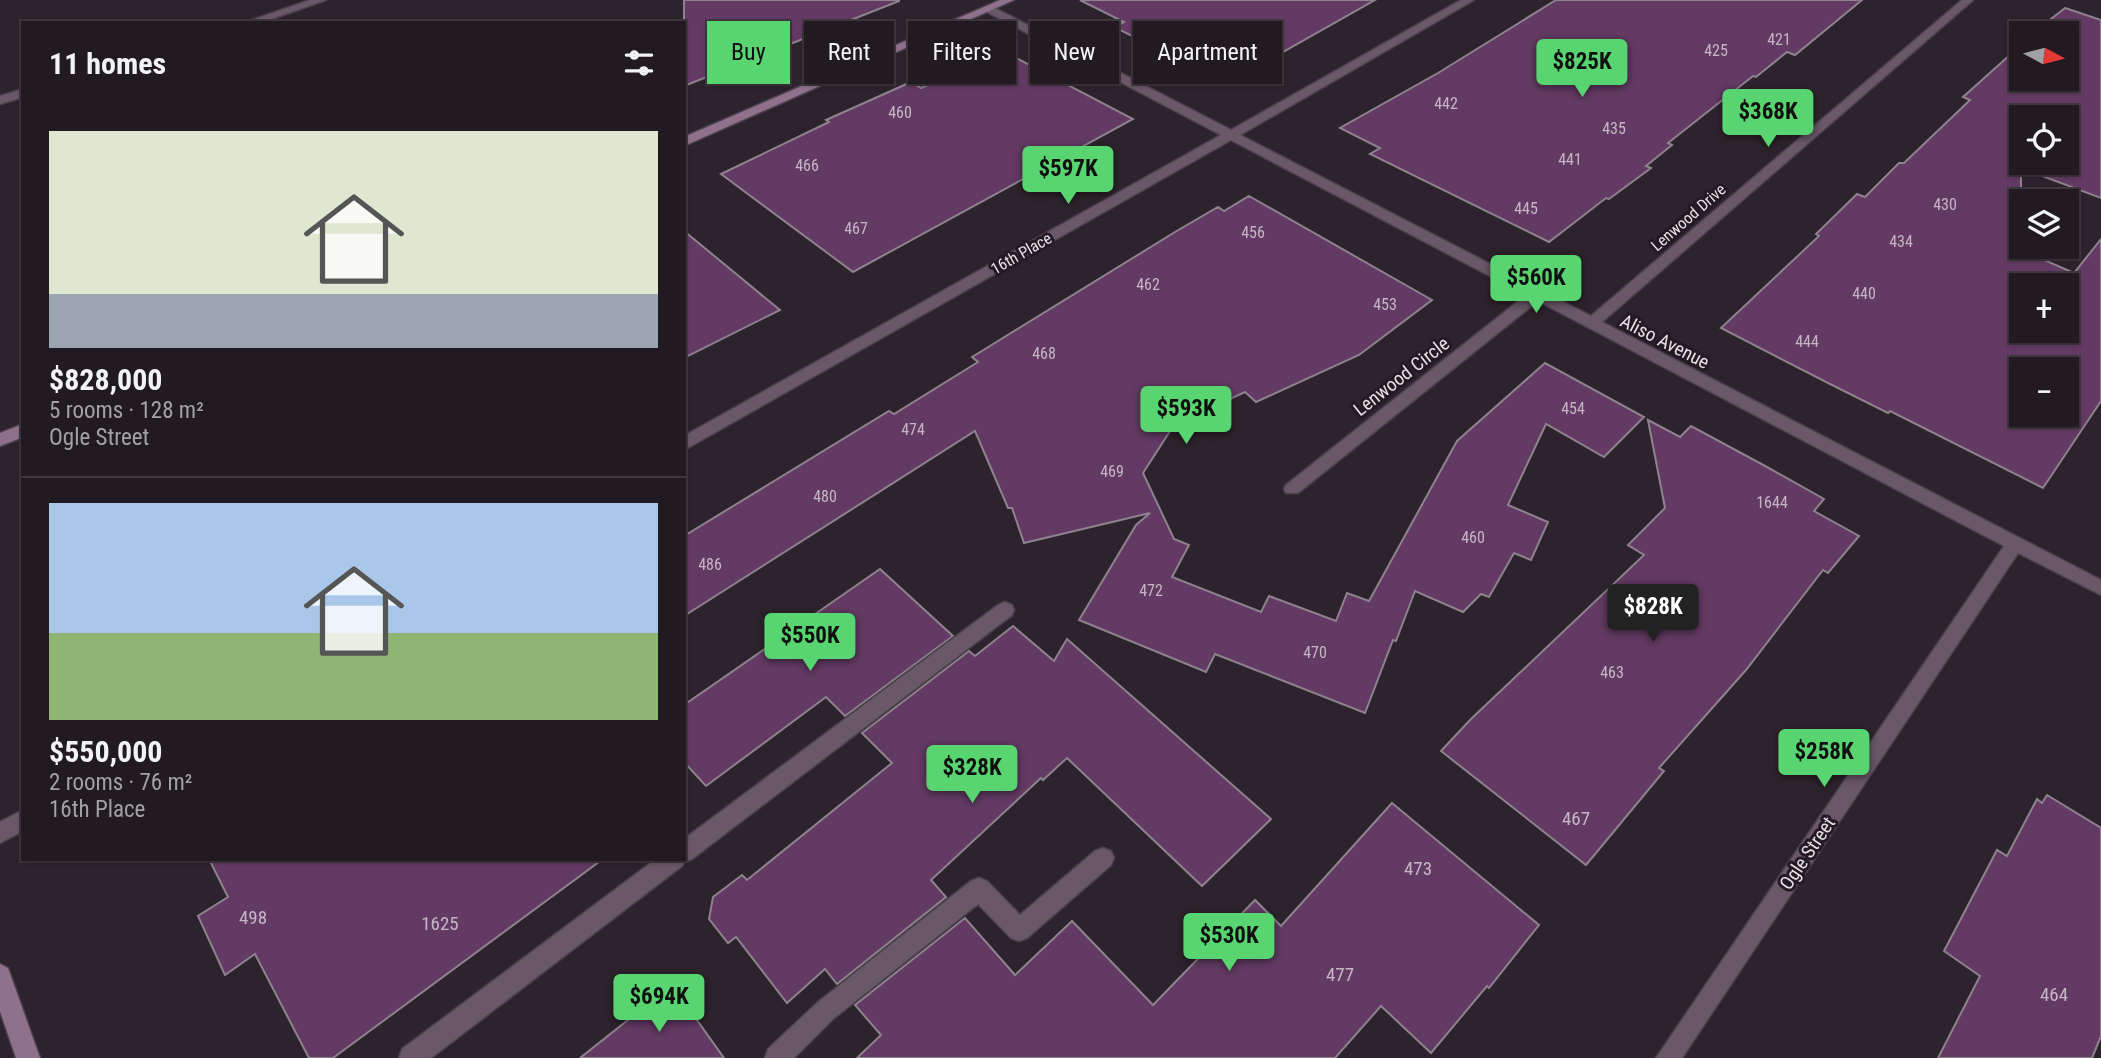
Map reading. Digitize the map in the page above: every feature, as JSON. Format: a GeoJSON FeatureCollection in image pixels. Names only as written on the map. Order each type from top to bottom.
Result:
{"type":"FeatureCollection","features":[{"type":"Feature","properties":{"kind":"street"},"geometry":{"type":"LineString","coordinates":[[254,21],[321,0]]}},
{"type":"Feature","properties":{"kind":"street"},"geometry":{"type":"LineString","coordinates":[[686,141],[1009,0]]}},
{"type":"Feature","properties":{"kind":"street","name":"16th Place"},"geometry":{"type":"LineString","coordinates":[[686,443],[1469,0]]}},
{"type":"Feature","properties":{"kind":"street","name":"Lenwood Drive"},"geometry":{"type":"LineString","coordinates":[[1590,324],[1968,0]]}},
{"type":"Feature","properties":{"kind":"street","name":"Aliso Avenue"},"geometry":{"type":"LineString","coordinates":[[989,9],[2101,589]]}},
{"type":"Feature","properties":{"kind":"street"},"geometry":{"type":"LineString","coordinates":[[0,100],[21,94]]}},
{"type":"Feature","properties":{"kind":"street","name":"Lenwood Circle"},"geometry":{"type":"LineString","coordinates":[[1292,489],[1536,295]]}},
{"type":"Feature","properties":{"kind":"street"},"geometry":{"type":"LineString","coordinates":[[0,440],[21,431]]}},
{"type":"Feature","properties":{"kind":"street","name":"Ogle Street"},"geometry":{"type":"LineString","coordinates":[[1668,1058],[2015,544]]}},
{"type":"Feature","properties":{"kind":"street"},"geometry":{"type":"LineString","coordinates":[[686,850],[1006,610]]}},
{"type":"Feature","properties":{"kind":"street"},"geometry":{"type":"LineString","coordinates":[[0,833],[21,821]]}},
{"type":"Feature","properties":{"kind":"street"},"geometry":{"type":"LineString","coordinates":[[777,1058],[825,1010],[979,889],[1018,930],[1103,858]]}},
{"type":"Feature","properties":{"kind":"street"},"geometry":{"type":"LineString","coordinates":[[411,1058],[671,861]]}},
{"type":"Feature","properties":{"kind":"street"},"geometry":{"type":"LineString","coordinates":[[0,976],[28,1058]]}},
{"type":"Feature","properties":{"kind":"building"},"geometry":{"type":"Polygon","coordinates":[[[684,0],[899,0],[848,21],[804,21],[804,39],[790,44],[790,21],[707,21],[707,77],[686,85],[684,0]]]}},
{"type":"Feature","properties":{"kind":"building"},"geometry":{"type":"Polygon","coordinates":[[[1080,0],[1375,0],[1282,53],[1282,21],[1133,21],[1133,36],[1119,29],[1119,24],[1124,22],[1080,0]]]}},
{"type":"Feature","properties":{"kind":"building"},"geometry":{"type":"Polygon","coordinates":[[[1556,0],[1862,0],[1795,55],[1787,52],[1756,77],[1753,76],[1668,143],[1672,145],[1646,166],[1651,168],[1609,199],[1606,198],[1549,242],[1370,154],[1380,148],[1340,128],[1438,73],[1556,0]]]}},
{"type":"Feature","properties":{"kind":"building"},"geometry":{"type":"Polygon","coordinates":[[[2065,8],[2101,20],[2101,198],[2040,175],[2079,175],[2079,105],[2009,105],[2009,175],[2021,175],[2021,189],[2009,189],[2009,259],[2042,259],[2074,273],[2101,239],[2101,401],[2043,488],[1721,328],[1819,236],[1816,234],[1857,194],[1865,197],[1970,100],[1963,97],[2009,56],[2009,91],[2079,91],[2079,21],[2048,21],[2065,8]]]}},
{"type":"Feature","properties":{"kind":"building"},"geometry":{"type":"Polygon","coordinates":[[[1016,58],[1030,65],[1030,84],[1066,84],[1133,119],[853,272],[721,174],[829,122],[826,120],[908,83],[921,88],[930,84],[1016,84],[1016,58]]]}},
{"type":"Feature","properties":{"kind":"building"},"geometry":{"type":"Polygon","coordinates":[[[1249,196],[1432,300],[1359,355],[1256,402],[1245,392],[1174,425],[1143,473],[1174,539],[1189,545],[1172,577],[1261,612],[1269,596],[1336,621],[1347,593],[1369,601],[1457,441],[1545,363],[1644,417],[1604,457],[1546,424],[1508,505],[1548,522],[1531,560],[1514,553],[1489,597],[1481,594],[1463,612],[1415,591],[1365,713],[1215,654],[1206,672],[1079,620],[1136,525],[1150,513],[1024,543],[1012,508],[1008,508],[975,431],[686,615],[686,535],[889,411],[894,414],[978,362],[972,357],[1175,232],[1218,207],[1224,211],[1249,196]]]}},
{"type":"Feature","properties":{"kind":"building"},"geometry":{"type":"Polygon","coordinates":[[[686,233],[780,310],[686,357],[686,233]]]}},
{"type":"Feature","properties":{"kind":"building"},"geometry":{"type":"Polygon","coordinates":[[[1648,420],[1680,437],[1691,426],[1767,467],[1824,499],[1814,511],[1859,536],[1828,573],[1823,570],[1746,670],[1659,768],[1664,771],[1586,865],[1441,751],[1471,719],[1644,555],[1628,545],[1665,508],[1648,420]]]}},
{"type":"Feature","properties":{"kind":"building"},"geometry":{"type":"Polygon","coordinates":[[[880,569],[953,636],[845,716],[826,697],[706,786],[686,764],[686,704],[880,569]]]}},
{"type":"Feature","properties":{"kind":"building"},"geometry":{"type":"Polygon","coordinates":[[[1013,626],[1054,661],[1067,639],[1271,819],[1202,886],[1067,758],[1043,780],[1041,778],[931,880],[946,897],[837,984],[825,969],[787,1003],[736,937],[728,943],[709,919],[713,897],[742,875],[747,880],[892,763],[862,733],[969,651],[975,656],[1013,626]]]}},
{"type":"Feature","properties":{"kind":"building"},"geometry":{"type":"Polygon","coordinates":[[[2047,795],[2101,828],[2101,1036],[2092,1058],[1938,1058],[1980,976],[1944,951],[1997,850],[2007,856],[2037,799],[2042,803],[2047,795]]]}},
{"type":"Feature","properties":{"kind":"building"},"geometry":{"type":"Polygon","coordinates":[[[1392,803],[1539,925],[1489,988],[1487,986],[1431,1053],[1381,1006],[1335,1058],[857,1058],[881,1035],[855,1005],[965,918],[1015,975],[1072,921],[1153,1005],[1255,900],[1281,926],[1392,803]]]}},
{"type":"Feature","properties":{"kind":"building"},"geometry":{"type":"Polygon","coordinates":[[[210,861],[600,861],[333,1058],[309,1058],[255,954],[225,975],[198,916],[228,897],[210,861]]]}},
{"type":"Feature","properties":{"kind":"building"},"geometry":{"type":"Polygon","coordinates":[[[672,985],[724,1058],[580,1058],[672,985]]]}}]}
